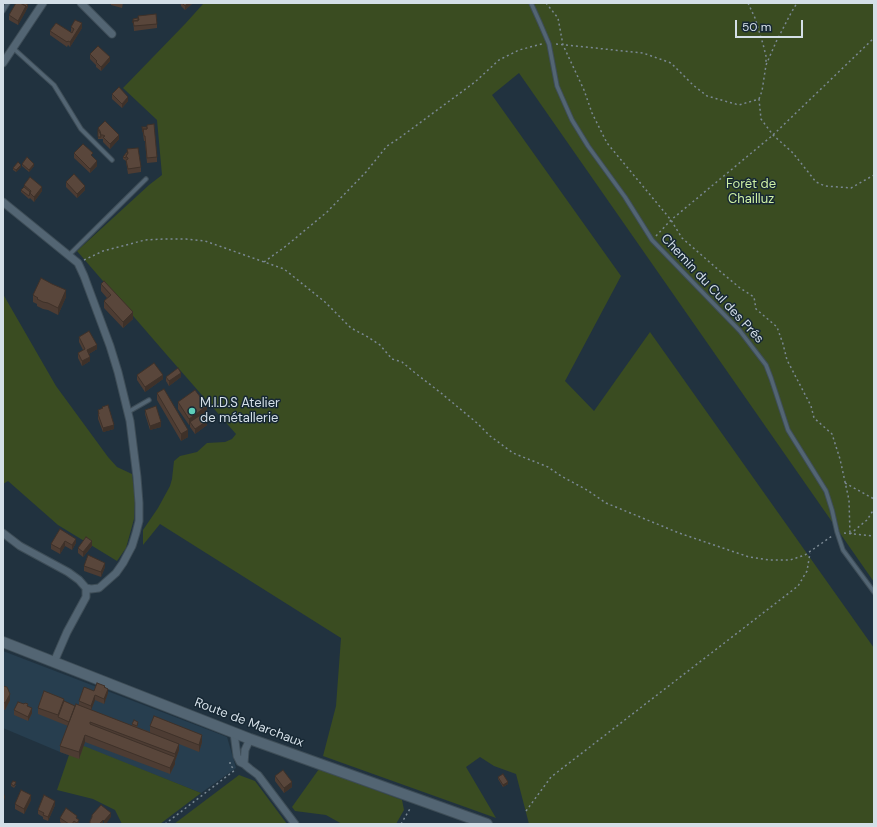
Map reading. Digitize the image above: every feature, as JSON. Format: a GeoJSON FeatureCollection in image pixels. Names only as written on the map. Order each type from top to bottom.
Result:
{"type":"FeatureCollection","features":[{"type":"Feature","properties":{"kind":"main road","name":"Route de Marchaux"},"geometry":{"type":"LineString","coordinates":[[3,642],[234,733],[487,824]]}},
{"type":"Feature","properties":{"kind":"street"},"geometry":{"type":"LineString","coordinates":[[3,63],[43,3]]}},
{"type":"Feature","properties":{"kind":"street"},"geometry":{"type":"LineString","coordinates":[[82,3],[112,34]]}},
{"type":"Feature","properties":{"kind":"street"},"geometry":{"type":"LineString","coordinates":[[3,202],[78,263],[110,346],[128,412],[137,477],[139,521],[132,546],[124,563],[102,586],[91,590],[86,588],[79,580],[68,572],[20,546],[3,533]]}},
{"type":"Feature","properties":{"kind":"street"},"geometry":{"type":"LineString","coordinates":[[54,662],[67,632],[86,597],[86,588]]}},
{"type":"Feature","properties":{"kind":"street"},"geometry":{"type":"LineString","coordinates":[[234,733],[237,756],[240,762],[258,775],[295,824]]}},
{"type":"Feature","properties":{"kind":"street"},"geometry":{"type":"LineString","coordinates":[[244,764],[245,750],[250,739]]}},
{"type":"Feature","properties":{"kind":"lane"},"geometry":{"type":"LineString","coordinates":[[3,11],[8,3]]}},
{"type":"Feature","properties":{"kind":"lane","name":"Chemin du Cul des Prés"},"geometry":{"type":"LineString","coordinates":[[531,3],[549,44],[557,86],[572,120],[588,146],[625,196],[652,240],[740,331],[766,365],[788,430],[826,491],[843,550],[874,592]]}},
{"type":"Feature","properties":{"kind":"lane"},"geometry":{"type":"LineString","coordinates":[[13,48],[54,85],[81,129],[112,160]]}},
{"type":"Feature","properties":{"kind":"lane"},"geometry":{"type":"LineString","coordinates":[[69,255],[146,178]]}},
{"type":"Feature","properties":{"kind":"lane"},"geometry":{"type":"LineString","coordinates":[[128,412],[149,400]]}},
{"type":"Feature","properties":{"kind":"path"},"geometry":{"type":"LineString","coordinates":[[546,3],[558,18],[563,45],[584,90],[592,113],[607,143],[671,220],[682,238],[740,288],[754,296],[756,309],[777,327],[787,360],[811,406],[814,418],[832,434],[840,459],[849,500],[850,534]]}},
{"type":"Feature","properties":{"kind":"path"},"geometry":{"type":"LineString","coordinates":[[748,3],[755,18],[766,56],[762,90],[759,99],[762,119],[773,134],[793,153],[816,182],[826,186],[851,188],[874,175]]}},
{"type":"Feature","properties":{"kind":"path"},"geometry":{"type":"LineString","coordinates":[[766,65],[776,42],[797,3]]}},
{"type":"Feature","properties":{"kind":"path"},"geometry":{"type":"LineString","coordinates":[[652,240],[671,220],[773,134],[874,38]]}},
{"type":"Feature","properties":{"kind":"path"},"geometry":{"type":"LineString","coordinates":[[264,262],[327,212],[366,172],[387,146],[398,140],[475,82],[498,60],[519,50],[542,44],[549,44]]}},
{"type":"Feature","properties":{"kind":"path"},"geometry":{"type":"LineString","coordinates":[[563,45],[643,53],[671,63],[693,85],[707,96],[739,105],[759,99]]}},
{"type":"Feature","properties":{"kind":"path"},"geometry":{"type":"LineString","coordinates":[[78,263],[103,251],[145,240],[164,239],[205,241],[284,269],[325,302],[351,328],[380,345],[392,359],[402,362],[441,392],[490,436],[513,453],[548,467],[606,503],[678,533],[748,557],[770,560],[790,560],[805,555],[837,532],[874,536]]}},
{"type":"Feature","properties":{"kind":"path"},"geometry":{"type":"LineString","coordinates":[[845,483],[874,499]]}},
{"type":"Feature","properties":{"kind":"path"},"geometry":{"type":"LineString","coordinates":[[850,534],[867,520],[874,509]]}},
{"type":"Feature","properties":{"kind":"path"},"geometry":{"type":"LineString","coordinates":[[526,810],[551,777],[798,586],[807,571],[810,552]]}},
{"type":"Feature","properties":{"kind":"path"},"geometry":{"type":"LineString","coordinates":[[165,824],[244,764]]}},
{"type":"Feature","properties":{"kind":"path"},"geometry":{"type":"LineString","coordinates":[[401,824],[416,798]]}},
{"type":"Feature","properties":{"kind":"shaded area"},"geometry":{"type":"Polygon","coordinates":[[[3,651],[227,737],[236,768],[201,793],[84,747],[79,759],[3,728],[3,651]]]}},
{"type":"Feature","properties":{"kind":"green space","name":"Forêt de Chailluz"},"geometry":{"type":"Polygon","coordinates":[[[203,3],[874,3],[874,582],[519,73],[492,95],[621,276],[565,381],[594,411],[650,332],[874,648],[874,824],[529,824],[516,774],[494,766],[480,757],[466,767],[496,818],[323,756],[336,706],[341,638],[160,524],[143,545],[143,530],[158,508],[170,486],[174,461],[180,456],[197,452],[207,443],[225,442],[232,439],[236,434],[77,251],[149,185],[162,175],[157,120],[123,88],[185,24],[203,3]]]}},
{"type":"Feature","properties":{"kind":"green space"},"geometry":{"type":"Polygon","coordinates":[[[3,294],[56,386],[108,457],[117,467],[132,474],[135,498],[134,519],[126,548],[117,561],[58,525],[8,481],[3,484],[3,294]]]}},
{"type":"Feature","properties":{"kind":"green space"},"geometry":{"type":"Polygon","coordinates":[[[84,746],[201,793],[160,824],[122,824],[115,810],[93,799],[57,790],[69,755],[84,746]]]}},
{"type":"Feature","properties":{"kind":"green space"},"geometry":{"type":"Polygon","coordinates":[[[319,769],[402,800],[404,810],[396,824],[342,824],[326,815],[295,811],[292,807],[319,769]]]}},
{"type":"Feature","properties":{"kind":"green space"},"geometry":{"type":"Polygon","coordinates":[[[239,775],[255,781],[287,824],[174,824],[239,775]]]}},
{"type":"Feature","properties":{"kind":"building"},"geometry":{"type":"Polygon","coordinates":[[[16,3],[26,6],[18,21],[9,15],[16,3]]]}},
{"type":"Feature","properties":{"kind":"building"},"geometry":{"type":"Polygon","coordinates":[[[20,3],[25,3],[28,5],[26,7],[20,3]]]}},
{"type":"Feature","properties":{"kind":"building"},"geometry":{"type":"Polygon","coordinates":[[[156,14],[157,24],[134,26],[133,21],[139,20],[138,16],[156,14]]]}},
{"type":"Feature","properties":{"kind":"building"},"geometry":{"type":"Polygon","coordinates":[[[138,18],[138,21],[133,21],[133,19],[138,18]]]}},
{"type":"Feature","properties":{"kind":"building"},"geometry":{"type":"Polygon","coordinates":[[[75,20],[82,23],[70,42],[67,42],[50,31],[56,23],[72,33],[74,29],[71,27],[75,20]]]}},
{"type":"Feature","properties":{"kind":"building"},"geometry":{"type":"Polygon","coordinates":[[[98,46],[110,57],[101,67],[90,54],[98,46]]]}},
{"type":"Feature","properties":{"kind":"building"},"geometry":{"type":"Polygon","coordinates":[[[119,87],[128,97],[122,104],[112,94],[119,87]]]}},
{"type":"Feature","properties":{"kind":"building"},"geometry":{"type":"Polygon","coordinates":[[[105,121],[119,135],[110,144],[103,137],[105,136],[101,135],[98,128],[105,121]]]}},
{"type":"Feature","properties":{"kind":"building"},"geometry":{"type":"Polygon","coordinates":[[[154,124],[157,157],[147,158],[143,129],[147,129],[147,125],[154,124]]]}},
{"type":"Feature","properties":{"kind":"building"},"geometry":{"type":"Polygon","coordinates":[[[142,127],[147,127],[147,129],[143,129],[143,132],[142,127]]]}},
{"type":"Feature","properties":{"kind":"building"},"geometry":{"type":"Polygon","coordinates":[[[98,130],[100,133],[101,137],[98,137],[98,130]]]}},
{"type":"Feature","properties":{"kind":"building"},"geometry":{"type":"Polygon","coordinates":[[[83,144],[93,153],[91,155],[97,161],[90,169],[74,153],[83,144]]]}},
{"type":"Feature","properties":{"kind":"building"},"geometry":{"type":"Polygon","coordinates":[[[138,148],[141,167],[128,169],[126,160],[128,159],[126,156],[128,153],[127,149],[138,148]]]}},
{"type":"Feature","properties":{"kind":"building"},"geometry":{"type":"Polygon","coordinates":[[[127,152],[126,158],[123,157],[127,152]]]}},
{"type":"Feature","properties":{"kind":"building"},"geometry":{"type":"Polygon","coordinates":[[[27,157],[34,164],[29,170],[22,164],[27,157]]]}},
{"type":"Feature","properties":{"kind":"building"},"geometry":{"type":"Polygon","coordinates":[[[18,162],[21,165],[16,170],[13,168],[18,162]]]}},
{"type":"Feature","properties":{"kind":"building"},"geometry":{"type":"Polygon","coordinates":[[[74,174],[85,186],[77,194],[66,182],[74,174]]]}},
{"type":"Feature","properties":{"kind":"building"},"geometry":{"type":"Polygon","coordinates":[[[30,177],[42,187],[34,197],[30,193],[31,191],[24,185],[30,177]]]}},
{"type":"Feature","properties":{"kind":"building"},"geometry":{"type":"Polygon","coordinates":[[[24,187],[30,192],[29,196],[21,190],[24,187]]]}},
{"type":"Feature","properties":{"kind":"building"},"geometry":{"type":"Polygon","coordinates":[[[41,278],[66,290],[58,308],[37,299],[38,298],[33,295],[41,278]]]}},
{"type":"Feature","properties":{"kind":"building"},"geometry":{"type":"Polygon","coordinates":[[[104,281],[133,312],[123,322],[104,301],[111,295],[101,284],[104,281]]]}},
{"type":"Feature","properties":{"kind":"building"},"geometry":{"type":"Polygon","coordinates":[[[89,331],[97,345],[87,350],[90,357],[82,361],[78,353],[85,349],[79,337],[89,331]]]}},
{"type":"Feature","properties":{"kind":"building"},"geometry":{"type":"Polygon","coordinates":[[[154,363],[163,375],[145,387],[137,375],[154,363]]]}},
{"type":"Feature","properties":{"kind":"building"},"geometry":{"type":"Polygon","coordinates":[[[178,368],[181,373],[169,381],[166,377],[178,368]]]}},
{"type":"Feature","properties":{"kind":"building"},"geometry":{"type":"Polygon","coordinates":[[[164,389],[188,430],[181,434],[157,393],[164,389]]]}},
{"type":"Feature","properties":{"kind":"building","name":"M.I.D.S Atelier de métallerie"},"geometry":{"type":"Polygon","coordinates":[[[195,390],[207,406],[189,419],[178,402],[195,390]]]}},
{"type":"Feature","properties":{"kind":"building"},"geometry":{"type":"Polygon","coordinates":[[[108,405],[114,425],[103,428],[98,410],[108,405]]]}},
{"type":"Feature","properties":{"kind":"building"},"geometry":{"type":"Polygon","coordinates":[[[156,406],[161,422],[150,426],[145,410],[156,406]]]}},
{"type":"Feature","properties":{"kind":"building"},"geometry":{"type":"Polygon","coordinates":[[[202,414],[207,421],[195,429],[190,422],[202,414]]]}},
{"type":"Feature","properties":{"kind":"building"},"geometry":{"type":"Polygon","coordinates":[[[60,529],[76,539],[72,545],[65,541],[60,549],[51,544],[60,529]]]}},
{"type":"Feature","properties":{"kind":"building"},"geometry":{"type":"Polygon","coordinates":[[[86,537],[92,541],[83,552],[78,548],[86,537]]]}},
{"type":"Feature","properties":{"kind":"building"},"geometry":{"type":"Polygon","coordinates":[[[88,555],[105,563],[101,572],[84,566],[88,555]]]}},
{"type":"Feature","properties":{"kind":"building"},"geometry":{"type":"Polygon","coordinates":[[[97,683],[108,689],[104,699],[95,695],[91,706],[79,701],[84,687],[94,691],[97,683]]]}},
{"type":"Feature","properties":{"kind":"building"},"geometry":{"type":"Polygon","coordinates":[[[3,686],[7,687],[10,694],[5,703],[3,702],[3,686]]]}},
{"type":"Feature","properties":{"kind":"building"},"geometry":{"type":"Polygon","coordinates":[[[44,691],[64,699],[58,715],[38,708],[44,691]]]}},
{"type":"Feature","properties":{"kind":"building"},"geometry":{"type":"Polygon","coordinates":[[[64,701],[75,706],[69,722],[58,717],[64,701]]]}},
{"type":"Feature","properties":{"kind":"building"},"geometry":{"type":"Polygon","coordinates":[[[18,702],[28,704],[27,706],[32,708],[28,717],[14,710],[18,702]]]}},
{"type":"Feature","properties":{"kind":"building"},"geometry":{"type":"Polygon","coordinates":[[[76,704],[179,744],[175,754],[90,722],[90,724],[175,757],[170,768],[85,735],[79,752],[60,746],[76,704]]]}},
{"type":"Feature","properties":{"kind":"building"},"geometry":{"type":"Polygon","coordinates":[[[154,716],[202,735],[199,745],[150,726],[154,716]]]}},
{"type":"Feature","properties":{"kind":"building"},"geometry":{"type":"Polygon","coordinates":[[[134,720],[138,722],[137,726],[132,724],[134,720]]]}},
{"type":"Feature","properties":{"kind":"building"},"geometry":{"type":"Polygon","coordinates":[[[283,770],[292,782],[284,788],[275,776],[283,770]]]}},
{"type":"Feature","properties":{"kind":"building"},"geometry":{"type":"Polygon","coordinates":[[[503,774],[508,782],[503,785],[498,777],[503,774]]]}},
{"type":"Feature","properties":{"kind":"building"},"geometry":{"type":"Polygon","coordinates":[[[13,781],[16,782],[14,786],[11,784],[13,781]]]}},
{"type":"Feature","properties":{"kind":"building"},"geometry":{"type":"Polygon","coordinates":[[[21,790],[31,795],[24,809],[15,804],[21,790]]]}},
{"type":"Feature","properties":{"kind":"building"},"geometry":{"type":"Polygon","coordinates":[[[44,795],[55,801],[48,817],[43,815],[44,813],[38,810],[44,795]]]}},
{"type":"Feature","properties":{"kind":"building"},"geometry":{"type":"Polygon","coordinates":[[[101,805],[111,813],[99,824],[90,824],[92,815],[101,805]]]}},
{"type":"Feature","properties":{"kind":"building"},"geometry":{"type":"Polygon","coordinates":[[[66,808],[77,816],[76,818],[79,820],[77,823],[74,821],[72,824],[69,824],[60,818],[66,808]]]}},
{"type":"Feature","properties":{"kind":"place","name":"M.I.D.S Atelier de métallerie"},"geometry":{"type":"Point","coordinates":[192,411]}}]}
